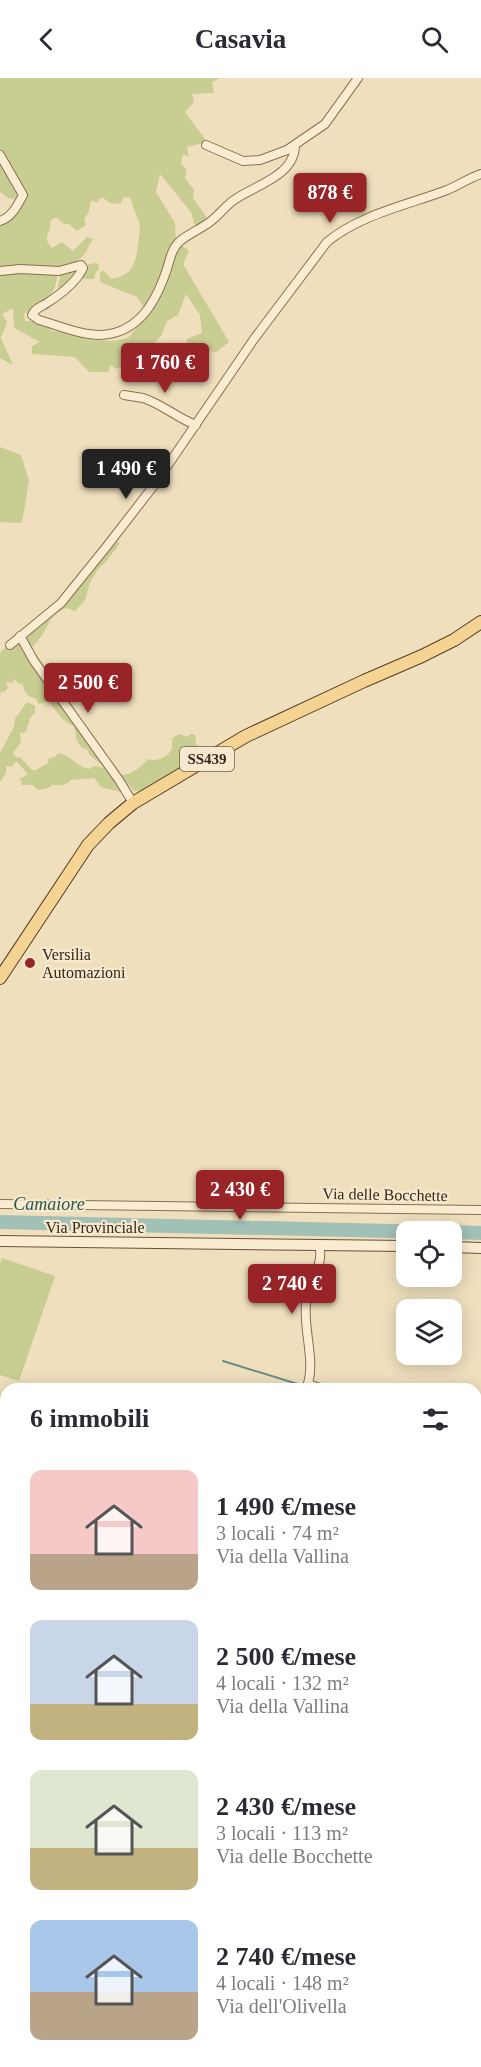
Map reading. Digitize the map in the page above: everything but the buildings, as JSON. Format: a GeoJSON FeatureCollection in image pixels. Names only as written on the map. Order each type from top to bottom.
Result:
{"type":"FeatureCollection","features":[{"type":"Feature","properties":{"kind":"main road","name":"SS439"},"geometry":{"type":"LineString","coordinates":[[0,978],[88,845],[133,803],[246,736],[422,656],[454,640],[481,622]]}},
{"type":"Feature","properties":{"kind":"main road","name":"Via Provinciale"},"geometry":{"type":"LineString","coordinates":[[0,1241],[396,1246]]}},
{"type":"Feature","properties":{"kind":"main road"},"geometry":{"type":"LineString","coordinates":[[462,1247],[481,1248]]}},
{"type":"Feature","properties":{"kind":"street"},"geometry":{"type":"LineString","coordinates":[[206,145],[243,161],[260,160],[295,145],[325,124],[358,78]]}},
{"type":"Feature","properties":{"kind":"street"},"geometry":{"type":"LineString","coordinates":[[0,271],[20,269],[59,271],[81,265],[83,268],[79,276],[46,304],[35,309],[32,315],[39,320],[92,334],[115,333],[136,321],[150,308],[159,291],[174,246],[208,224],[234,200],[286,168],[292,160],[295,145]]}},
{"type":"Feature","properties":{"kind":"street"},"geometry":{"type":"LineString","coordinates":[[0,155],[23,195],[15,209],[6,219],[0,221]]}},
{"type":"Feature","properties":{"kind":"street"},"geometry":{"type":"LineString","coordinates":[[10,645],[66,597],[155,484],[317,253],[334,237],[391,209],[448,189],[481,174]]}},
{"type":"Feature","properties":{"kind":"street"},"geometry":{"type":"LineString","coordinates":[[124,395],[143,398],[196,425]]}},
{"type":"Feature","properties":{"kind":"street"},"geometry":{"type":"LineString","coordinates":[[20,636],[34,661],[133,803]]}},
{"type":"Feature","properties":{"kind":"street","name":"Via delle Bocchette"},"geometry":{"type":"LineString","coordinates":[[0,1204],[481,1210]]}},
{"type":"Feature","properties":{"kind":"street"},"geometry":{"type":"LineString","coordinates":[[307,1383],[309,1363],[305,1327],[306,1303],[321,1259],[319,1245]]}},
{"type":"Feature","properties":{"kind":"green space"},"geometry":{"type":"Polygon","coordinates":[[[0,78],[220,78],[212,82],[214,93],[192,94],[194,102],[185,112],[207,142],[187,147],[189,157],[183,154],[181,163],[187,170],[185,178],[194,190],[193,198],[208,219],[195,226],[191,212],[160,174],[156,192],[175,223],[176,241],[189,251],[183,264],[229,342],[216,352],[210,351],[203,367],[186,352],[187,339],[202,333],[200,315],[186,294],[178,315],[167,321],[161,336],[147,350],[149,359],[141,367],[131,363],[116,369],[111,365],[108,372],[89,372],[75,357],[32,354],[32,346],[40,342],[14,328],[13,308],[2,314],[7,322],[1,338],[13,365],[0,358],[0,224],[17,200],[8,198],[0,192],[0,78]],[[102,197],[97,202],[91,201],[88,214],[84,218],[86,225],[77,231],[57,218],[50,221],[47,240],[52,248],[62,242],[73,251],[87,237],[93,239],[84,255],[74,264],[74,269],[85,269],[89,264],[97,263],[99,269],[94,279],[79,279],[60,290],[58,287],[60,276],[57,276],[54,290],[41,303],[24,314],[25,321],[34,321],[52,327],[51,331],[82,334],[84,338],[115,340],[130,336],[149,315],[137,297],[100,282],[100,272],[104,271],[111,279],[124,275],[132,268],[139,236],[139,221],[131,198],[124,197],[120,204],[110,203],[102,197]]]}},
{"type":"Feature","properties":{"kind":"green space"},"geometry":{"type":"Polygon","coordinates":[[[0,447],[21,455],[29,481],[22,523],[0,522],[0,447]]]}},
{"type":"Feature","properties":{"kind":"green space"},"geometry":{"type":"Polygon","coordinates":[[[109,540],[120,543],[90,582],[85,600],[75,611],[66,608],[55,615],[32,648],[120,775],[139,768],[148,759],[159,759],[168,754],[172,749],[172,738],[179,734],[187,737],[191,734],[195,735],[196,744],[201,753],[199,758],[191,758],[185,767],[167,778],[162,777],[153,787],[149,785],[142,791],[134,791],[129,785],[121,792],[101,787],[94,778],[71,780],[64,785],[52,785],[38,790],[33,785],[22,785],[20,778],[26,776],[27,773],[16,761],[12,767],[6,766],[6,773],[0,782],[0,753],[14,727],[15,718],[28,702],[35,706],[35,713],[30,718],[26,732],[20,733],[21,742],[13,753],[16,757],[21,758],[32,770],[48,763],[49,758],[59,753],[84,768],[89,769],[94,766],[105,768],[89,754],[87,749],[82,748],[77,741],[74,726],[63,719],[49,701],[39,704],[35,698],[27,695],[22,683],[19,684],[14,679],[12,683],[6,682],[8,688],[4,692],[1,691],[0,697],[0,653],[14,638],[60,601],[109,540]]]}},
{"type":"Feature","properties":{"kind":"green space"},"geometry":{"type":"Polygon","coordinates":[[[2,1258],[55,1276],[19,1381],[0,1375],[0,1264],[2,1258]]]}},
{"type":"Feature","properties":{"kind":"waterway","name":"Camaiore"},"geometry":{"type":"LineString","coordinates":[[0,1222],[396,1231]]}},
{"type":"Feature","properties":{"kind":"waterway"},"geometry":{"type":"LineString","coordinates":[[462,1232],[481,1233]]}},
{"type":"Feature","properties":{"kind":"waterway"},"geometry":{"type":"LineString","coordinates":[[223,1361],[294,1383]]}},
{"type":"Feature","properties":{"kind":"place","name":"Versilia Automazioni"},"geometry":{"type":"Point","coordinates":[30,963]}}]}
